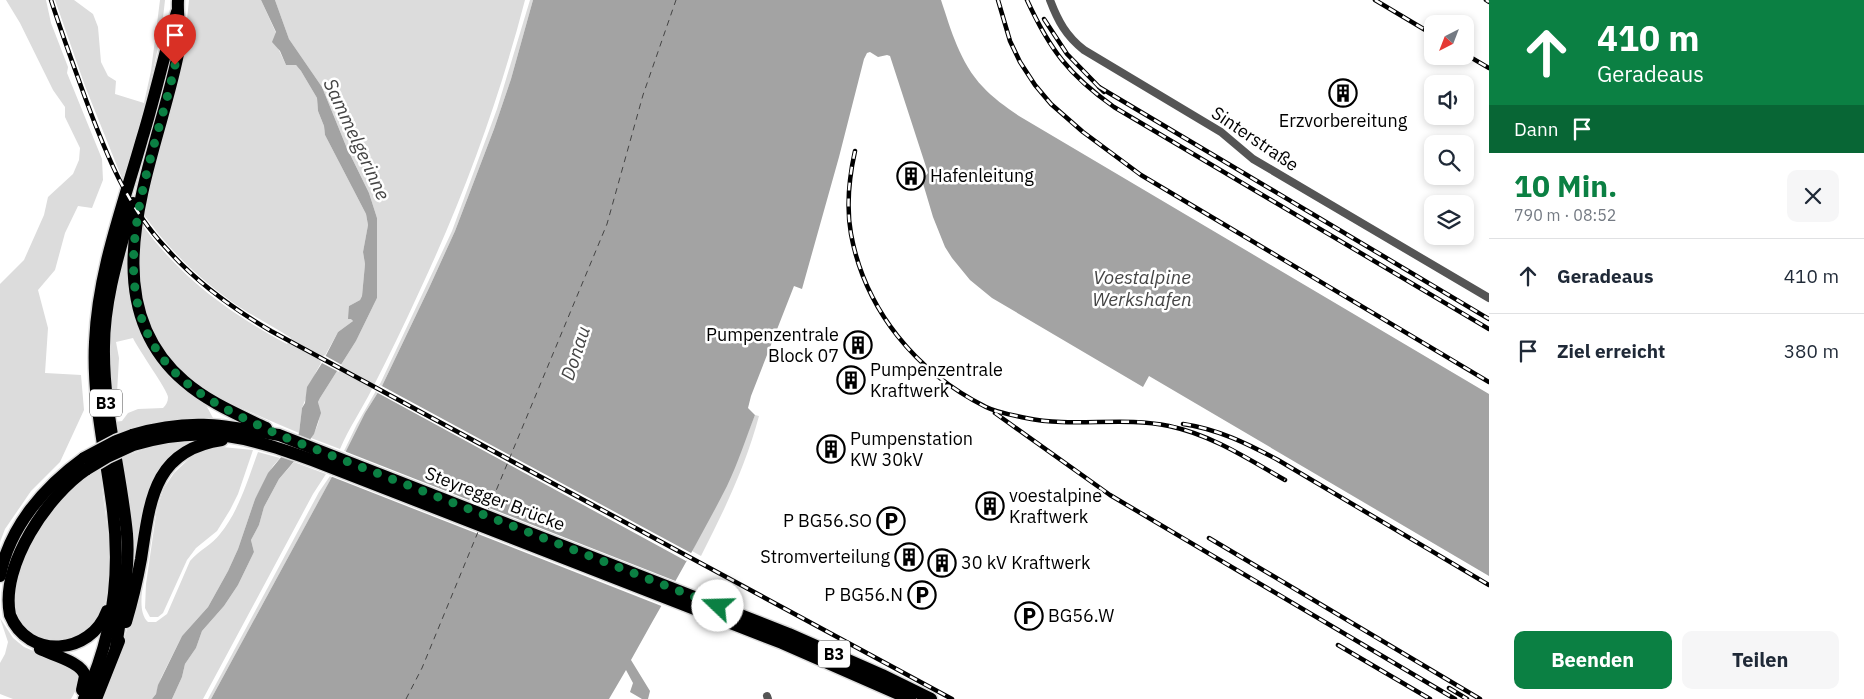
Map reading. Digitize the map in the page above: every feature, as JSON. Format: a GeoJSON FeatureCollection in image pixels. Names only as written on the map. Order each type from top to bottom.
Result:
{"type":"FeatureCollection","features":[{"type":"Feature","properties":{"kind":"main road","name":"B3"},"geometry":{"type":"LineString","coordinates":[[178,6],[180,43],[148,163],[139,209],[133,255],[134,285],[143,321],[160,354],[183,380],[212,401],[240,428]]}},
{"type":"Feature","properties":{"kind":"main road","name":"B3"},"geometry":{"type":"LineString","coordinates":[[84,699],[98,668],[106,640],[112,614],[116,564],[114,512],[95,386],[97,312],[106,259],[148,122],[178,6]]}},
{"type":"Feature","properties":{"kind":"main road","name":"B3"},"geometry":{"type":"LineString","coordinates":[[96,699],[116,647],[127,566],[127,537],[121,485],[104,386],[104,344],[107,312],[114,275],[134,198],[148,163]]}},
{"type":"Feature","properties":{"kind":"main road","name":"B3"},"geometry":{"type":"LineString","coordinates":[[114,584],[108,610],[102,623],[90,637],[72,645],[54,646],[32,640],[15,623],[8,610],[6,593],[10,573],[25,537],[52,498],[105,446],[133,440],[160,427],[184,424],[209,424],[240,428]]}},
{"type":"Feature","properties":{"kind":"main road","name":"Steyregger Brücke"},"geometry":{"type":"LineString","coordinates":[[240,428],[279,435],[733,618]]}},
{"type":"Feature","properties":{"kind":"main road","name":"Steyregger Brücke"},"geometry":{"type":"LineString","coordinates":[[240,428],[276,447],[733,618]]}},
{"type":"Feature","properties":{"kind":"main road"},"geometry":{"type":"LineString","coordinates":[[116,647],[138,578],[150,505],[158,482],[172,463],[190,449],[240,428]]}},
{"type":"Feature","properties":{"kind":"main road","name":"B3"},"geometry":{"type":"LineString","coordinates":[[0,576],[15,534],[32,508],[54,483],[86,464]]}},
{"type":"Feature","properties":{"kind":"main road"},"geometry":{"type":"LineString","coordinates":[[0,599],[5,618],[22,639],[40,650],[78,666],[84,671],[85,679],[78,699]]}},
{"type":"Feature","properties":{"kind":"main road","name":"B3"},"geometry":{"type":"LineString","coordinates":[[733,618],[910,699]]}},
{"type":"Feature","properties":{"kind":"main road","name":"B3"},"geometry":{"type":"LineString","coordinates":[[733,618],[882,675],[931,699]]}},
{"type":"Feature","properties":{"kind":"street","name":"Sinterstraße"},"geometry":{"type":"LineString","coordinates":[[1050,0],[1063,29],[1084,50],[1221,132],[1252,159],[1489,298]]}},
{"type":"Feature","properties":{"kind":"shaded area"},"geometry":{"type":"Polygon","coordinates":[[[6,0],[46,0],[51,23],[68,67],[67,73],[102,159],[103,180],[92,208],[78,206],[65,233],[55,270],[38,290],[48,328],[45,373],[81,375],[84,410],[60,462],[31,491],[5,529],[0,542],[0,284],[24,260],[44,215],[48,197],[73,174],[79,160],[80,148],[65,117],[65,107],[53,90],[20,23],[6,0]]]}},
{"type":"Feature","properties":{"kind":"shaded area"},"geometry":{"type":"Polygon","coordinates":[[[55,0],[74,0],[93,14],[98,27],[101,62],[108,76],[116,81],[115,94],[144,103],[151,71],[160,0],[165,0],[154,69],[123,181],[85,86],[55,0]]]}},
{"type":"Feature","properties":{"kind":"shaded area"},"geometry":{"type":"Polygon","coordinates":[[[189,0],[261,0],[276,33],[277,46],[286,65],[296,65],[317,98],[318,111],[324,126],[325,135],[366,214],[368,225],[363,252],[365,264],[362,296],[360,300],[349,306],[353,321],[338,332],[316,372],[302,408],[299,433],[221,401],[192,383],[156,341],[138,289],[140,222],[171,260],[206,292],[244,319],[287,344],[291,338],[239,307],[207,282],[183,261],[142,212],[185,39],[189,0]]]}},
{"type":"Feature","properties":{"kind":"shaded area"},"geometry":{"type":"Polygon","coordinates":[[[275,0],[525,0],[504,74],[466,183],[436,255],[397,339],[340,449],[311,438],[319,420],[318,402],[356,341],[377,298],[377,218],[369,193],[346,146],[322,87],[289,39],[275,0]]]}},
{"type":"Feature","properties":{"kind":"shaded area"},"geometry":{"type":"Polygon","coordinates":[[[530,0],[533,0],[511,79],[455,231],[382,386],[365,413],[346,451],[344,451],[381,382],[452,231],[497,109],[530,0]]]}},
{"type":"Feature","properties":{"kind":"shaded area"},"geometry":{"type":"Polygon","coordinates":[[[132,219],[136,313],[206,405],[213,418],[171,420],[137,426],[117,433],[114,422],[122,421],[128,413],[138,409],[163,408],[168,399],[167,393],[133,338],[116,342],[119,358],[117,393],[112,397],[109,348],[111,312],[132,219]]]}},
{"type":"Feature","properties":{"kind":"shaded area"},"geometry":{"type":"Polygon","coordinates":[[[755,415],[759,416],[741,470],[701,556],[692,551],[727,484],[755,415]]]}},
{"type":"Feature","properties":{"kind":"shaded area"},"geometry":{"type":"Polygon","coordinates":[[[179,441],[199,441],[166,465],[132,589],[120,458],[156,445],[179,441]]]}},
{"type":"Feature","properties":{"kind":"shaded area"},"geometry":{"type":"Polygon","coordinates":[[[222,447],[253,450],[238,494],[217,531],[196,548],[187,560],[163,613],[158,617],[150,617],[145,608],[146,584],[157,508],[164,488],[174,473],[192,456],[205,450],[222,447]]]}},
{"type":"Feature","properties":{"kind":"shaded area"},"geometry":{"type":"Polygon","coordinates":[[[258,452],[280,458],[273,466],[255,499],[238,549],[228,571],[208,607],[182,636],[161,678],[156,694],[152,699],[101,699],[121,649],[147,562],[141,602],[142,610],[148,622],[156,622],[167,614],[190,561],[217,538],[233,515],[258,452]]]}},
{"type":"Feature","properties":{"kind":"shaded area"},"geometry":{"type":"Polygon","coordinates":[[[294,462],[326,474],[313,494],[203,699],[172,699],[182,677],[185,664],[196,648],[202,631],[224,606],[238,585],[254,552],[251,540],[259,525],[264,507],[279,479],[294,462]]]}},
{"type":"Feature","properties":{"kind":"shaded area"},"geometry":{"type":"Polygon","coordinates":[[[100,468],[110,565],[106,600],[100,615],[90,629],[79,636],[58,644],[31,635],[14,615],[11,584],[34,529],[78,480],[85,479],[100,468]]]}},
{"type":"Feature","properties":{"kind":"shaded area"},"geometry":{"type":"Polygon","coordinates":[[[330,476],[332,477],[211,699],[208,699],[319,492],[330,476]]]}},
{"type":"Feature","properties":{"kind":"shaded area"},"geometry":{"type":"Polygon","coordinates":[[[0,618],[13,638],[24,647],[59,662],[79,674],[77,688],[71,699],[13,699],[0,694],[0,663],[8,642],[0,618]]]}},
{"type":"Feature","properties":{"kind":"water"},"geometry":{"type":"Polygon","coordinates":[[[261,0],[275,0],[289,39],[322,87],[346,146],[369,193],[377,218],[377,298],[356,341],[318,402],[321,413],[314,434],[279,479],[264,507],[259,525],[251,540],[254,552],[238,585],[224,606],[202,631],[196,648],[185,664],[182,677],[172,699],[152,699],[182,636],[208,607],[228,571],[238,549],[255,499],[268,473],[297,438],[307,387],[338,332],[353,321],[348,319],[349,306],[360,300],[362,296],[365,264],[363,252],[368,225],[366,214],[325,135],[324,126],[318,111],[317,98],[301,71],[296,65],[286,65],[280,51],[272,42],[276,32],[261,0]]]}},
{"type":"Feature","properties":{"kind":"water"},"geometry":{"type":"Polygon","coordinates":[[[533,0],[941,0],[957,46],[968,68],[995,99],[1019,116],[1489,394],[1489,576],[1149,376],[1143,387],[992,298],[970,280],[945,247],[933,217],[922,180],[928,173],[890,56],[878,57],[870,52],[867,53],[864,59],[802,289],[794,286],[751,396],[748,408],[755,415],[738,459],[716,508],[631,660],[650,691],[648,699],[642,699],[630,692],[633,683],[626,670],[609,699],[211,699],[365,413],[382,386],[429,288],[455,231],[494,129],[511,79],[533,0]]]}},
{"type":"Feature","properties":{"kind":"pier"},"geometry":{"type":"Polygon","coordinates":[[[324,355],[342,365],[339,372],[320,362],[324,355]]]}},
{"type":"Feature","properties":{"kind":"pier"},"geometry":{"type":"Polygon","coordinates":[[[380,385],[691,553],[693,555],[690,561],[686,561],[376,392],[380,385]]]}},
{"type":"Feature","properties":{"kind":"pier"},"geometry":{"type":"Polygon","coordinates":[[[344,451],[678,582],[664,607],[330,476],[344,451]]]}},
{"type":"Feature","properties":{"kind":"ferry route"},"geometry":{"type":"LineString","coordinates":[[488,510],[607,224],[643,95],[676,0]]}},
{"type":"Feature","properties":{"kind":"ferry route"},"geometry":{"type":"LineString","coordinates":[[406,699],[422,668],[478,532]]}},
{"type":"Feature","properties":{"kind":"railway"},"geometry":{"type":"LineString","coordinates":[[51,0],[101,140],[129,198],[140,216],[167,249],[190,273],[216,294],[271,331],[952,699]]}},
{"type":"Feature","properties":{"kind":"railway"},"geometry":{"type":"LineString","coordinates":[[998,0],[1010,41],[1020,62],[1035,85],[1051,104],[1083,132],[1141,175],[1489,382]]}},
{"type":"Feature","properties":{"kind":"railway"},"geometry":{"type":"LineString","coordinates":[[1027,0],[1035,18],[1062,60],[1085,84],[1114,107],[1489,329]]}},
{"type":"Feature","properties":{"kind":"railway"},"geometry":{"type":"LineString","coordinates":[[1375,0],[1424,29]]}},
{"type":"Feature","properties":{"kind":"railway"},"geometry":{"type":"LineString","coordinates":[[1044,19],[1067,54],[1104,92]]}},
{"type":"Feature","properties":{"kind":"railway"},"geometry":{"type":"LineString","coordinates":[[1474,59],[1489,68]]}},
{"type":"Feature","properties":{"kind":"railway"},"geometry":{"type":"LineString","coordinates":[[1099,87],[1489,319]]}},
{"type":"Feature","properties":{"kind":"railway"},"geometry":{"type":"LineString","coordinates":[[855,151],[848,203],[851,234],[858,262],[868,288],[881,313],[916,357],[937,376],[961,393],[986,407],[1011,415],[1044,421],[1151,423],[1185,430],[1229,448],[1285,480]]}},
{"type":"Feature","properties":{"kind":"railway"},"geometry":{"type":"LineString","coordinates":[[995,413],[1110,495],[1455,699]]}},
{"type":"Feature","properties":{"kind":"railway"},"geometry":{"type":"LineString","coordinates":[[1183,424],[1221,433],[1267,454],[1489,585]]}},
{"type":"Feature","properties":{"kind":"railway"},"geometry":{"type":"LineString","coordinates":[[1209,538],[1480,699]]}},
{"type":"Feature","properties":{"kind":"railway"},"geometry":{"type":"LineString","coordinates":[[1338,645],[1430,699]]}},
{"type":"Feature","properties":{"kind":"railway"},"geometry":{"type":"LineString","coordinates":[[1449,688],[1467,699]]}},
{"type":"Feature","properties":{"kind":"place","name":"Erzvorbereitung"},"geometry":{"type":"Point","coordinates":[1343,93]}},
{"type":"Feature","properties":{"kind":"place","name":"Hafenleitung"},"geometry":{"type":"Point","coordinates":[911,176]}},
{"type":"Feature","properties":{"kind":"place","name":"Pumpenzentrale Block 07"},"geometry":{"type":"Point","coordinates":[858,345]}},
{"type":"Feature","properties":{"kind":"place","name":"Pumpenzentrale Kraftwerk"},"geometry":{"type":"Point","coordinates":[851,380]}},
{"type":"Feature","properties":{"kind":"place","name":"Pumpenstation KW 30kV"},"geometry":{"type":"Point","coordinates":[831,449]}},
{"type":"Feature","properties":{"kind":"place","name":"voestalpine Kraftwerk"},"geometry":{"type":"Point","coordinates":[990,506]}},
{"type":"Feature","properties":{"kind":"place","name":"P BG56.SO"},"geometry":{"type":"Point","coordinates":[891,521]}},
{"type":"Feature","properties":{"kind":"place","name":"Stromverteilung"},"geometry":{"type":"Point","coordinates":[909,557]}},
{"type":"Feature","properties":{"kind":"place","name":"30 kV Kraftwerk"},"geometry":{"type":"Point","coordinates":[942,563]}},
{"type":"Feature","properties":{"kind":"place","name":"P BG56.N"},"geometry":{"type":"Point","coordinates":[922,595]}},
{"type":"Feature","properties":{"kind":"place","name":"BG56.W"},"geometry":{"type":"Point","coordinates":[1029,616]}},
{"type":"Feature","properties":{"kind":"route"},"geometry":{"type":"LineString","coordinates":[[175,65],[148,163],[133,255],[134,285],[143,321],[153,343],[174,372],[212,401],[279,435],[718,606]]}},
{"type":"Feature","properties":{"kind":"water label","name":"Sammelgerinne"},"geometry":{"type":"Point","coordinates":[357,139]}},
{"type":"Feature","properties":{"kind":"water label","name":"Voestalpine Werkshafen"},"geometry":{"type":"Point","coordinates":[1142,288]}},
{"type":"Feature","properties":{"kind":"water label","name":"Donau"},"geometry":{"type":"Point","coordinates":[575,353]}}]}
